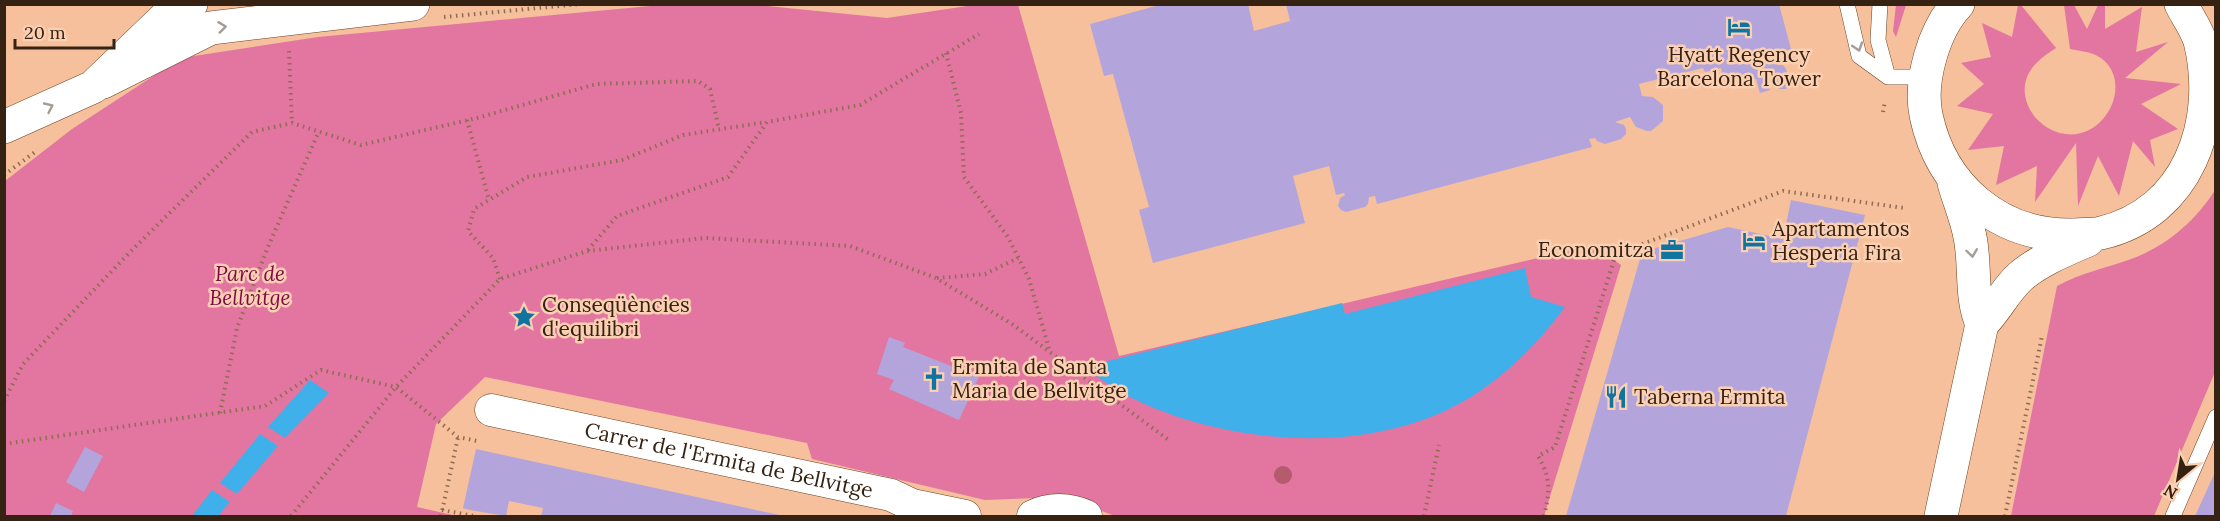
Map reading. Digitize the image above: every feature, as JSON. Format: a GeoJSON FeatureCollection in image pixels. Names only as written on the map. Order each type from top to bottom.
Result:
{"type":"FeatureCollection","features":[{"type":"Feature","properties":{"kind":"main road"},"geometry":{"type":"LineString","coordinates":[[93,87],[165,18],[191,4]]}},
{"type":"Feature","properties":{"kind":"main road"},"geometry":{"type":"LineString","coordinates":[[4,127],[93,87],[211,28],[413,4]]}},
{"type":"Feature","properties":{"kind":"main road"},"geometry":{"type":"LineString","coordinates":[[1958,4],[1936,41],[1925,77],[1924,107],[1930,134],[1952,176],[1970,236],[1975,272],[1975,309],[1982,324]]}},
{"type":"Feature","properties":{"kind":"main road"},"geometry":{"type":"LineString","coordinates":[[1941,516],[1982,324],[2021,276],[2045,260],[2134,221],[2162,202],[2187,174],[2208,144],[2208,47],[2181,4]]}},
{"type":"Feature","properties":{"kind":"main road"},"geometry":{"type":"LineString","coordinates":[[1952,176],[1979,206],[2017,227],[2051,235],[2100,234]]}},
{"type":"Feature","properties":{"kind":"street","name":"Carrer de l'Ermita de Bellvitge"},"geometry":{"type":"LineString","coordinates":[[491,410],[891,495],[912,505],[965,516]]}},
{"type":"Feature","properties":{"kind":"street"},"geometry":{"type":"LineString","coordinates":[[1033,516],[1041,512],[1056,510],[1077,512],[1086,516]]}},
{"type":"Feature","properties":{"kind":"lane"},"geometry":{"type":"LineString","coordinates":[[1847,4],[1860,56],[1888,77],[1925,77]]}},
{"type":"Feature","properties":{"kind":"lane"},"geometry":{"type":"LineString","coordinates":[[1880,4],[1878,40],[1888,77]]}},
{"type":"Feature","properties":{"kind":"lane"},"geometry":{"type":"LineString","coordinates":[[2173,516],[2216,417]]}},
{"type":"Feature","properties":{"kind":"path"},"geometry":{"type":"LineString","coordinates":[[500,279],[493,258],[468,231],[474,209],[527,177],[622,160],[682,135],[860,105],[979,34]]}},
{"type":"Feature","properties":{"kind":"path"},"geometry":{"type":"LineString","coordinates":[[288,47],[292,123]]}},
{"type":"Feature","properties":{"kind":"path"},"geometry":{"type":"LineString","coordinates":[[946,53],[961,113],[963,177],[1008,237],[1029,279],[1050,353]]}},
{"type":"Feature","properties":{"kind":"path"},"geometry":{"type":"LineString","coordinates":[[4,401],[23,364],[252,132],[292,123],[361,145],[467,120],[596,84],[698,81],[710,89],[719,129]]}},
{"type":"Feature","properties":{"kind":"path"},"geometry":{"type":"LineString","coordinates":[[467,120],[489,200]]}},
{"type":"Feature","properties":{"kind":"path"},"geometry":{"type":"LineString","coordinates":[[587,250],[617,216],[728,177],[767,122]]}},
{"type":"Feature","properties":{"kind":"path"},"geometry":{"type":"LineString","coordinates":[[220,413],[237,328],[267,249],[319,131]]}},
{"type":"Feature","properties":{"kind":"path"},"geometry":{"type":"LineString","coordinates":[[1544,516],[1550,496],[1546,469],[1538,456],[1555,447],[1616,254],[1783,191],[1904,208]]}},
{"type":"Feature","properties":{"kind":"path"},"geometry":{"type":"LineString","coordinates":[[291,516],[396,387],[500,279],[587,250],[705,238],[850,246],[936,278],[1012,324],[1170,441]]}},
{"type":"Feature","properties":{"kind":"path"},"geometry":{"type":"LineString","coordinates":[[936,278],[985,274],[1018,258]]}},
{"type":"Feature","properties":{"kind":"path"},"geometry":{"type":"LineString","coordinates":[[2005,516],[2042,336]]}},
{"type":"Feature","properties":{"kind":"path"},"geometry":{"type":"LineString","coordinates":[[4,444],[265,406],[321,370],[396,387]]}},
{"type":"Feature","properties":{"kind":"path"},"geometry":{"type":"LineString","coordinates":[[441,516],[458,437]]}},
{"type":"Feature","properties":{"kind":"path"},"geometry":{"type":"LineString","coordinates":[[1424,516],[1439,445]]}},
{"type":"Feature","properties":{"kind":"path"},"geometry":{"type":"LineString","coordinates":[[442,510],[474,516]]}},
{"type":"Feature","properties":{"kind":"green space","name":"Parc de Bellvitge"},"geometry":{"type":"Polygon","coordinates":[[[661,5],[757,5],[887,18],[974,5],[1018,5],[1119,356],[1593,245],[1621,265],[1544,516],[1115,516],[1064,497],[985,500],[812,459],[807,443],[485,377],[436,424],[417,507],[457,516],[5,516],[5,181],[72,129],[181,58],[318,37],[661,5]]]}},
{"type":"Feature","properties":{"kind":"green space"},"geometry":{"type":"Polygon","coordinates":[[[1896,5],[1906,5],[1896,37],[1893,31],[1896,5]]]}},
{"type":"Feature","properties":{"kind":"green space"},"geometry":{"type":"Polygon","coordinates":[[[2018,5],[2021,5],[2056,48],[2038,62],[2029,73],[2025,87],[2028,105],[2036,118],[2044,125],[2066,134],[2083,133],[2107,114],[2114,99],[2115,84],[2111,70],[2101,58],[2070,49],[2064,5],[2074,5],[2087,29],[2098,5],[2105,5],[2105,29],[2142,7],[2136,52],[2168,42],[2125,78],[2181,84],[2141,104],[2178,129],[2150,140],[2155,167],[2133,141],[2119,196],[2098,156],[2078,206],[2076,143],[2035,202],[2037,166],[1996,185],[2004,146],[1968,150],[1993,114],[1957,106],[1984,84],[1961,63],[1991,57],[1982,23],[2012,37],[2018,5]]]}},
{"type":"Feature","properties":{"kind":"green space"},"geometry":{"type":"Polygon","coordinates":[[[2215,190],[2215,372],[2154,516],[2011,516],[2057,286],[2156,248],[2179,232],[2199,212],[2215,190]]]}},
{"type":"Feature","properties":{"kind":"water"},"geometry":{"type":"Polygon","coordinates":[[[1525,268],[1531,297],[1565,307],[1527,352],[1498,378],[1449,409],[1411,424],[1370,433],[1328,438],[1284,437],[1241,432],[1199,423],[1159,410],[1122,393],[1084,367],[1342,303],[1345,314],[1525,268]]]}},
{"type":"Feature","properties":{"kind":"water"},"geometry":{"type":"Polygon","coordinates":[[[310,380],[329,393],[285,438],[268,427],[310,380]]]}},
{"type":"Feature","properties":{"kind":"water"},"geometry":{"type":"Polygon","coordinates":[[[260,434],[278,446],[237,494],[220,483],[260,434]]]}},
{"type":"Feature","properties":{"kind":"water"},"geometry":{"type":"Polygon","coordinates":[[[212,490],[230,502],[218,516],[192,516],[212,490]]]}},
{"type":"Feature","properties":{"kind":"building"},"geometry":{"type":"Polygon","coordinates":[[[1163,4],[1248,4],[1254,31],[1290,21],[1286,4],[1779,4],[1791,49],[1775,54],[1778,65],[1783,65],[1786,69],[1790,85],[1786,89],[1779,89],[1773,73],[1766,75],[1770,90],[1760,93],[1756,79],[1739,82],[1737,75],[1723,79],[1721,68],[1705,72],[1703,68],[1639,84],[1642,96],[1653,97],[1663,105],[1663,121],[1651,131],[1636,127],[1630,117],[1615,122],[1624,125],[1626,129],[1626,134],[1621,139],[1605,144],[1595,138],[1589,139],[1592,147],[1377,204],[1375,196],[1369,197],[1365,207],[1346,212],[1338,206],[1340,198],[1345,195],[1344,193],[1336,195],[1329,166],[1293,176],[1305,223],[1153,263],[1139,210],[1149,207],[1113,74],[1104,76],[1090,24],[1163,4]]]}},
{"type":"Feature","properties":{"kind":"building"},"geometry":{"type":"Polygon","coordinates":[[[1791,200],[1865,215],[1786,516],[1566,516],[1642,252],[1728,227],[1783,239],[1791,200]]]}},
{"type":"Feature","properties":{"kind":"building","name":"Ermita de Santa Maria de Bellvitge"},"geometry":{"type":"Polygon","coordinates":[[[889,337],[905,343],[903,347],[979,377],[959,420],[889,389],[894,380],[877,374],[889,337]]]}},
{"type":"Feature","properties":{"kind":"building"},"geometry":{"type":"Polygon","coordinates":[[[85,447],[103,456],[84,492],[66,482],[85,447]]]}},
{"type":"Feature","properties":{"kind":"building"},"geometry":{"type":"Polygon","coordinates":[[[476,449],[784,516],[541,516],[543,508],[509,501],[506,516],[470,510],[463,508],[476,449]]]}},
{"type":"Feature","properties":{"kind":"building"},"geometry":{"type":"Polygon","coordinates":[[[2216,470],[2216,516],[2195,516],[2216,470]]]}},
{"type":"Feature","properties":{"kind":"building"},"geometry":{"type":"Polygon","coordinates":[[[56,503],[73,511],[71,516],[50,516],[56,503]]]}},
{"type":"Feature","properties":{"kind":"place","name":"Hyatt Regency Barcelona Tower"},"geometry":{"type":"Point","coordinates":[1739,27]}},
{"type":"Feature","properties":{"kind":"place","name":"Apartamentos Hesperia Fira"},"geometry":{"type":"Point","coordinates":[1754,241]}},
{"type":"Feature","properties":{"kind":"place","name":"Economitza"},"geometry":{"type":"Point","coordinates":[1672,250]}},
{"type":"Feature","properties":{"kind":"place","name":"Conseqüències d'equilibri"},"geometry":{"type":"Point","coordinates":[524,317]}},
{"type":"Feature","properties":{"kind":"place","name":"Ermita de Santa Maria de Bellvitge"},"geometry":{"type":"Point","coordinates":[934,379]}},
{"type":"Feature","properties":{"kind":"place","name":"Taberna Ermita"},"geometry":{"type":"Point","coordinates":[1616,397]}}]}
